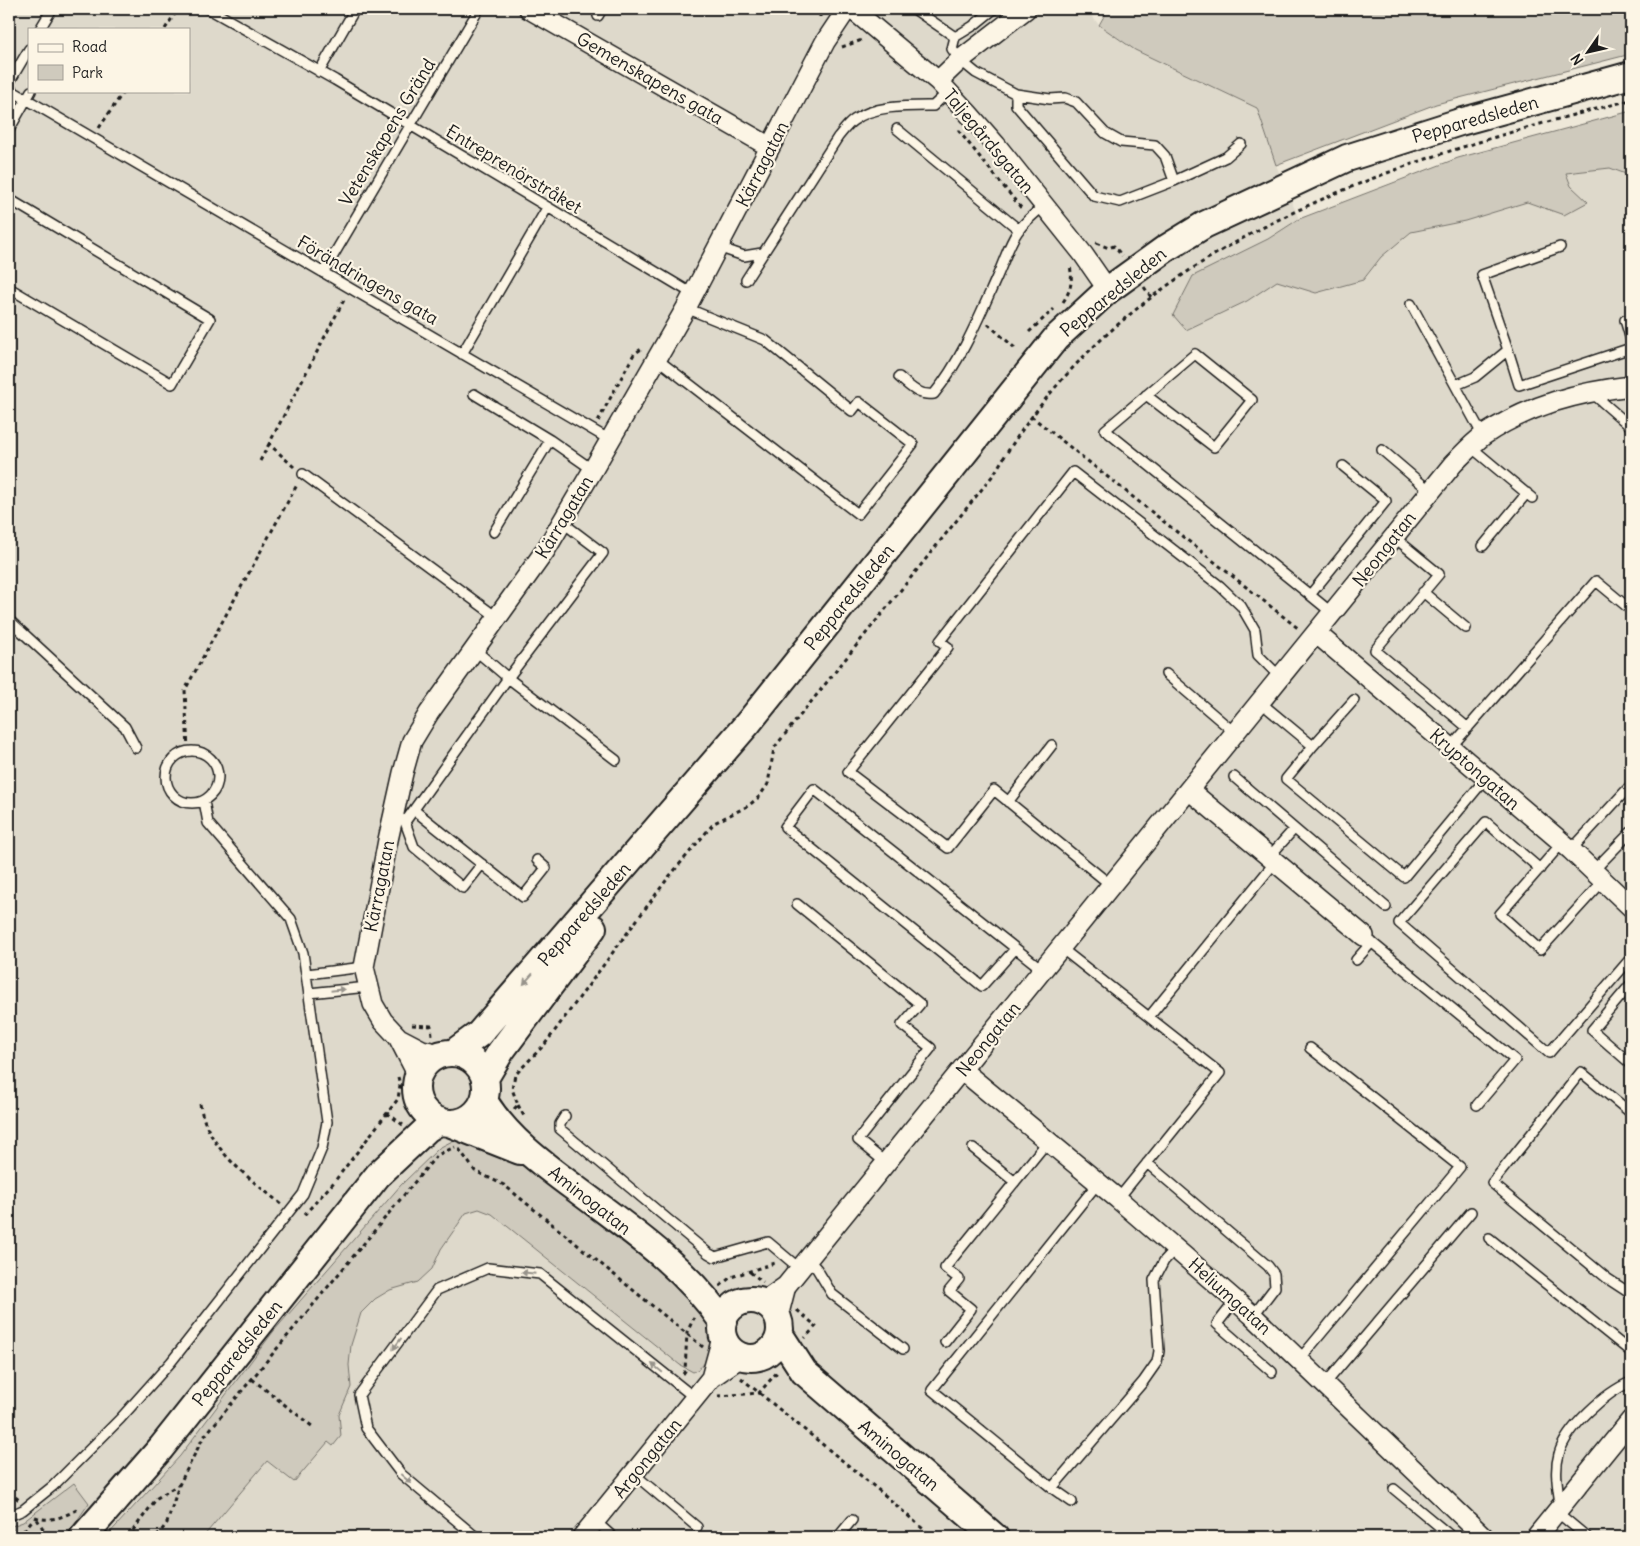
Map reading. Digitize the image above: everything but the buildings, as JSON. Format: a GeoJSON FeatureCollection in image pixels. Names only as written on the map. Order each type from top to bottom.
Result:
{"type":"FeatureCollection","features":[{"type":"Feature","properties":{"kind":"street","name":"Gemenskapens gata"},"geometry":{"type":"LineString","coordinates":[[529,9],[770,147]]}},
{"type":"Feature","properties":{"kind":"street","name":"Kärragatan"},"geometry":{"type":"LineString","coordinates":[[447,1053],[422,1050],[398,1037],[383,1021],[373,1004],[364,966],[400,817],[412,741],[429,713],[545,551],[690,301],[825,42],[847,9]]}},
{"type":"Feature","properties":{"kind":"street","name":"Taljegårdsgatan"},"geometry":{"type":"LineString","coordinates":[[852,9],[943,86],[996,145],[1083,254],[1108,290]]}},
{"type":"Feature","properties":{"kind":"street"},"geometry":{"type":"LineString","coordinates":[[943,86],[960,60],[1026,9]]}},
{"type":"Feature","properties":{"kind":"street","name":"Pepparedsleden"},"geometry":{"type":"LineString","coordinates":[[447,1053],[479,1034],[709,770],[849,598],[1019,382],[1056,338],[1108,290],[1165,249],[1204,226],[1347,158],[1460,122],[1631,75]]}},
{"type":"Feature","properties":{"kind":"street","name":"Neongatan"},"geometry":{"type":"LineString","coordinates":[[765,1313],[786,1286],[799,1262],[887,1163],[1430,491],[1477,441],[1527,412],[1588,391],[1631,386]]}},
{"type":"Feature","properties":{"kind":"street","name":"Kryptongatan"},"geometry":{"type":"LineString","coordinates":[[1313,636],[1451,747],[1566,847],[1631,907]]}},
{"type":"Feature","properties":{"kind":"street","name":"Pepparedsleden"},"geometry":{"type":"LineString","coordinates":[[487,1082],[501,1051],[709,770]]}},
{"type":"Feature","properties":{"kind":"street"},"geometry":{"type":"LineString","coordinates":[[1189,790],[1368,939]]}},
{"type":"Feature","properties":{"kind":"street","name":"Kärragatan"},"geometry":{"type":"LineString","coordinates":[[398,1037],[418,1086]]}},
{"type":"Feature","properties":{"kind":"street"},"geometry":{"type":"LineString","coordinates":[[461,1131],[426,1112],[418,1086],[431,1059],[447,1053],[473,1060],[481,1068],[487,1082],[499,1095],[510,1114],[532,1157]]}},
{"type":"Feature","properties":{"kind":"street","name":"Heliumgatan"},"geometry":{"type":"LineString","coordinates":[[962,1070],[1176,1248],[1253,1316],[1484,1537]]}},
{"type":"Feature","properties":{"kind":"street"},"geometry":{"type":"LineString","coordinates":[[378,1175],[445,1136],[461,1131],[487,1082]]}},
{"type":"Feature","properties":{"kind":"street","name":"Aminogatan"},"geometry":{"type":"LineString","coordinates":[[487,1082],[501,1124],[532,1157],[592,1201],[693,1283],[765,1313],[804,1372],[995,1537]]}},
{"type":"Feature","properties":{"kind":"street","name":"Pepparedsleden"},"geometry":{"type":"LineString","coordinates":[[87,1527],[216,1379],[378,1175],[406,1127],[418,1086]]}},
{"type":"Feature","properties":{"kind":"street","name":"Aminogatan"},"geometry":{"type":"LineString","coordinates":[[461,1131],[532,1157]]}},
{"type":"Feature","properties":{"kind":"street","name":"Aminogatan"},"geometry":{"type":"LineString","coordinates":[[693,1283],[731,1350],[804,1372]]}},
{"type":"Feature","properties":{"kind":"street"},"geometry":{"type":"LineString","coordinates":[[733,1305],[765,1313],[772,1349],[731,1350],[733,1305]]}},
{"type":"Feature","properties":{"kind":"street","name":"Argongatan"},"geometry":{"type":"LineString","coordinates":[[582,1537],[711,1378],[731,1350]]}},
{"type":"Feature","properties":{"kind":"street"},"geometry":{"type":"LineString","coordinates":[[1536,1537],[1631,1420]]}},
{"type":"Feature","properties":{"kind":"lane"},"geometry":{"type":"LineString","coordinates":[[41,28],[52,9]]}},
{"type":"Feature","properties":{"kind":"lane","name":"Entreprenörstråket"},"geometry":{"type":"LineString","coordinates":[[209,9],[410,125],[547,208],[690,301],[765,340],[852,411],[859,402],[913,444],[858,514],[657,359]]}},
{"type":"Feature","properties":{"kind":"lane"},"geometry":{"type":"LineString","coordinates":[[319,72],[355,9]]}},
{"type":"Feature","properties":{"kind":"lane","name":"Vetenskapens Gränd"},"geometry":{"type":"LineString","coordinates":[[323,273],[479,9]]}},
{"type":"Feature","properties":{"kind":"lane"},"geometry":{"type":"LineString","coordinates":[[914,9],[955,37]]}},
{"type":"Feature","properties":{"kind":"lane"},"geometry":{"type":"LineString","coordinates":[[994,9],[973,26],[955,37],[952,48],[960,60],[976,73],[1016,94],[1050,99],[1065,98],[1076,102],[1104,133],[1121,142],[1155,145],[1165,156],[1174,181]]}},
{"type":"Feature","properties":{"kind":"lane"},"geometry":{"type":"LineString","coordinates":[[9,83],[28,51]]}},
{"type":"Feature","properties":{"kind":"lane"},"geometry":{"type":"LineString","coordinates":[[746,280],[838,137],[852,121],[867,112],[905,106],[933,106],[943,86]]}},
{"type":"Feature","properties":{"kind":"lane","name":"Förändringens gata"},"geometry":{"type":"LineString","coordinates":[[9,89],[29,95],[92,138],[610,440]]}},
{"type":"Feature","properties":{"kind":"lane"},"geometry":{"type":"LineString","coordinates":[[1016,94],[1016,105],[1094,196],[1120,202],[1174,181],[1226,157],[1241,144]]}},
{"type":"Feature","properties":{"kind":"lane"},"geometry":{"type":"LineString","coordinates":[[9,130],[29,95]]}},
{"type":"Feature","properties":{"kind":"lane"},"geometry":{"type":"LineString","coordinates":[[897,129],[1018,230]]}},
{"type":"Feature","properties":{"kind":"lane"},"geometry":{"type":"LineString","coordinates":[[9,199],[210,319],[172,384],[9,288]]}},
{"type":"Feature","properties":{"kind":"lane"},"geometry":{"type":"LineString","coordinates":[[899,377],[911,388],[925,395],[934,394],[944,382],[979,316],[997,277],[1006,251],[1018,230],[1044,206]]}},
{"type":"Feature","properties":{"kind":"lane"},"geometry":{"type":"LineString","coordinates":[[462,354],[547,208]]}},
{"type":"Feature","properties":{"kind":"lane"},"geometry":{"type":"LineString","coordinates":[[718,246],[744,256],[762,253]]}},
{"type":"Feature","properties":{"kind":"lane"},"geometry":{"type":"LineString","coordinates":[[1560,248],[1482,275],[1519,385],[1631,348]]}},
{"type":"Feature","properties":{"kind":"lane"},"geometry":{"type":"LineString","coordinates":[[1411,304],[1456,385],[1477,441],[1529,496],[1483,546]]}},
{"type":"Feature","properties":{"kind":"lane"},"geometry":{"type":"LineString","coordinates":[[1625,320],[1631,340]]}},
{"type":"Feature","properties":{"kind":"lane"},"geometry":{"type":"LineString","coordinates":[[1456,385],[1475,377],[1508,350]]}},
{"type":"Feature","properties":{"kind":"lane"},"geometry":{"type":"LineString","coordinates":[[1146,395],[1214,447],[1252,400],[1194,354],[1105,430],[1332,613]]}},
{"type":"Feature","properties":{"kind":"lane"},"geometry":{"type":"LineString","coordinates":[[1588,391],[1631,427]]}},
{"type":"Feature","properties":{"kind":"lane"},"geometry":{"type":"LineString","coordinates":[[474,394],[550,440],[593,470]]}},
{"type":"Feature","properties":{"kind":"lane"},"geometry":{"type":"LineString","coordinates":[[494,532],[550,440]]}},
{"type":"Feature","properties":{"kind":"lane"},"geometry":{"type":"LineString","coordinates":[[1382,450],[1430,491]]}},
{"type":"Feature","properties":{"kind":"lane"},"geometry":{"type":"LineString","coordinates":[[1310,595],[1386,501],[1343,466]]}},
{"type":"Feature","properties":{"kind":"lane"},"geometry":{"type":"LineString","coordinates":[[1112,886],[994,790],[948,848],[848,772],[948,647],[940,641],[1073,472],[1220,586],[1241,606],[1255,630],[1258,655],[1280,677]]}},
{"type":"Feature","properties":{"kind":"lane"},"geometry":{"type":"LineString","coordinates":[[303,474],[498,618]]}},
{"type":"Feature","properties":{"kind":"lane"},"geometry":{"type":"LineString","coordinates":[[482,864],[463,888],[414,848],[400,817],[414,810],[508,678],[603,553],[562,522]]}},
{"type":"Feature","properties":{"kind":"lane"},"geometry":{"type":"LineString","coordinates":[[1394,537],[1439,574],[1375,650],[1468,728]]}},
{"type":"Feature","properties":{"kind":"lane"},"geometry":{"type":"LineString","coordinates":[[1451,747],[1596,581],[1631,610]]}},
{"type":"Feature","properties":{"kind":"lane"},"geometry":{"type":"LineString","coordinates":[[1424,592],[1466,628]]}},
{"type":"Feature","properties":{"kind":"lane"},"geometry":{"type":"LineString","coordinates":[[9,620],[125,727],[136,748]]}},
{"type":"Feature","properties":{"kind":"lane"},"geometry":{"type":"LineString","coordinates":[[475,650],[508,678],[616,760]]}},
{"type":"Feature","properties":{"kind":"lane"},"geometry":{"type":"LineString","coordinates":[[1166,674],[1235,733]]}},
{"type":"Feature","properties":{"kind":"lane"},"geometry":{"type":"LineString","coordinates":[[1354,700],[1286,779],[1404,877],[1486,778]]}},
{"type":"Feature","properties":{"kind":"lane"},"geometry":{"type":"LineString","coordinates":[[1260,702],[1313,746]]}},
{"type":"Feature","properties":{"kind":"lane"},"geometry":{"type":"LineString","coordinates":[[1008,802],[1052,745]]}},
{"type":"Feature","properties":{"kind":"lane"},"geometry":{"type":"LineString","coordinates":[[188,750],[204,754],[216,766],[217,783],[214,790],[204,801],[184,802],[176,798],[166,783],[167,766],[179,753],[188,750]]}},
{"type":"Feature","properties":{"kind":"lane"},"geometry":{"type":"LineString","coordinates":[[1234,778],[1386,906]]}},
{"type":"Feature","properties":{"kind":"lane"},"geometry":{"type":"LineString","coordinates":[[1631,784],[1566,847],[1540,869],[1500,914],[1540,950],[1631,832]]}},
{"type":"Feature","properties":{"kind":"lane"},"geometry":{"type":"LineString","coordinates":[[1015,948],[982,986],[785,827],[814,789],[1043,970]]}},
{"type":"Feature","properties":{"kind":"lane"},"geometry":{"type":"LineString","coordinates":[[9,1516],[22,1510],[53,1486],[120,1419],[171,1362],[303,1194],[322,1148],[327,1122],[304,953],[291,919],[208,823],[204,801]]}},
{"type":"Feature","properties":{"kind":"lane"},"geometry":{"type":"LineString","coordinates":[[414,810],[523,897],[546,868],[537,860]]}},
{"type":"Feature","properties":{"kind":"lane"},"geometry":{"type":"LineString","coordinates":[[1540,869],[1486,822],[1399,923],[1549,1053],[1631,958]]}},
{"type":"Feature","properties":{"kind":"lane"},"geometry":{"type":"LineString","coordinates":[[1149,1017],[1294,829]]}},
{"type":"Feature","properties":{"kind":"lane"},"geometry":{"type":"LineString","coordinates":[[797,904],[920,1004],[902,1025],[931,1048],[858,1140],[887,1163]]}},
{"type":"Feature","properties":{"kind":"lane"},"geometry":{"type":"LineString","coordinates":[[1356,960],[1368,939],[1515,1060],[1477,1105]]}},
{"type":"Feature","properties":{"kind":"lane"},"geometry":{"type":"LineString","coordinates":[[1061,948],[1220,1073],[1118,1199]]}},
{"type":"Feature","properties":{"kind":"lane"},"geometry":{"type":"LineString","coordinates":[[307,974],[364,966]]}},
{"type":"Feature","properties":{"kind":"lane"},"geometry":{"type":"LineString","coordinates":[[1631,984],[1592,1030],[1631,1064]]}},
{"type":"Feature","properties":{"kind":"lane"},"geometry":{"type":"LineString","coordinates":[[309,993],[368,987]]}},
{"type":"Feature","properties":{"kind":"lane"},"geometry":{"type":"LineString","coordinates":[[1300,1359],[1460,1167],[1310,1048]]}},
{"type":"Feature","properties":{"kind":"lane"},"geometry":{"type":"LineString","coordinates":[[1631,1112],[1581,1072],[1492,1183],[1608,1279],[1631,1294]]}},
{"type":"Feature","properties":{"kind":"lane"},"geometry":{"type":"LineString","coordinates":[[565,1116],[560,1124],[560,1129],[708,1253],[715,1257],[768,1242],[799,1262],[832,1294],[903,1349]]}},
{"type":"Feature","properties":{"kind":"lane"},"geometry":{"type":"LineString","coordinates":[[945,1342],[971,1309],[949,1291],[959,1279],[945,1268],[1048,1141]]}},
{"type":"Feature","properties":{"kind":"lane"},"geometry":{"type":"LineString","coordinates":[[973,1148],[1015,1182]]}},
{"type":"Feature","properties":{"kind":"lane"},"geometry":{"type":"LineString","coordinates":[[1147,1163],[1268,1266],[1274,1274],[1275,1287],[1253,1316]]}},
{"type":"Feature","properties":{"kind":"lane"},"geometry":{"type":"LineString","coordinates":[[1072,1502],[1052,1488],[932,1390],[1098,1183]]}},
{"type":"Feature","properties":{"kind":"lane"},"geometry":{"type":"LineString","coordinates":[[1325,1384],[1471,1212]]}},
{"type":"Feature","properties":{"kind":"lane"},"geometry":{"type":"LineString","coordinates":[[1489,1238],[1631,1352]]}},
{"type":"Feature","properties":{"kind":"lane"},"geometry":{"type":"LineString","coordinates":[[1052,1488],[1143,1382],[1157,1362],[1159,1351],[1154,1280],[1176,1248]]}},
{"type":"Feature","properties":{"kind":"lane"},"geometry":{"type":"LineString","coordinates":[[476,1537],[401,1474],[366,1428],[359,1395],[437,1290],[488,1268],[540,1274],[695,1398]]}},
{"type":"Feature","properties":{"kind":"lane"},"geometry":{"type":"LineString","coordinates":[[1235,1300],[1217,1324],[1272,1372]]}},
{"type":"Feature","properties":{"kind":"lane"},"geometry":{"type":"LineString","coordinates":[[1587,1537],[1559,1509],[1556,1468],[1564,1442],[1602,1399],[1620,1386],[1631,1382]]}},
{"type":"Feature","properties":{"kind":"lane"},"geometry":{"type":"LineString","coordinates":[[634,1474],[697,1527]]}},
{"type":"Feature","properties":{"kind":"lane"},"geometry":{"type":"LineString","coordinates":[[1394,1488],[1452,1537]]}},
{"type":"Feature","properties":{"kind":"lane"},"geometry":{"type":"LineString","coordinates":[[838,1537],[852,1520]]}},
{"type":"Feature","properties":{"kind":"lane"},"geometry":{"type":"LineString","coordinates":[[595,1521],[613,1537]]}},
{"type":"Feature","properties":{"kind":"path"},"geometry":{"type":"LineString","coordinates":[[166,28],[178,9]]}},
{"type":"Feature","properties":{"kind":"path"},"geometry":{"type":"LineString","coordinates":[[92,138],[123,92]]}},
{"type":"Feature","properties":{"kind":"path"},"geometry":{"type":"LineString","coordinates":[[510,1114],[518,1106],[512,1089],[515,1075],[546,1044],[668,878],[714,823],[748,806],[759,797],[768,784],[774,748],[994,474],[1031,416],[1056,384],[1132,312],[1161,290],[1226,247],[1265,225],[1372,178],[1444,153],[1631,100]]}},
{"type":"Feature","properties":{"kind":"path"},"geometry":{"type":"LineString","coordinates":[[1029,332],[1062,303],[1071,290],[1070,263]]}},
{"type":"Feature","properties":{"kind":"path"},"geometry":{"type":"LineString","coordinates":[[260,461],[350,289]]}},
{"type":"Feature","properties":{"kind":"path"},"geometry":{"type":"LineString","coordinates":[[979,316],[1016,349]]}},
{"type":"Feature","properties":{"kind":"path"},"geometry":{"type":"LineString","coordinates":[[593,430],[609,399]]}},
{"type":"Feature","properties":{"kind":"path"},"geometry":{"type":"LineString","coordinates":[[1031,416],[1313,636]]}},
{"type":"Feature","properties":{"kind":"path"},"geometry":{"type":"LineString","coordinates":[[188,750],[185,690],[303,474],[269,444]]}},
{"type":"Feature","properties":{"kind":"path"},"geometry":{"type":"LineString","coordinates":[[200,1104],[203,1120],[217,1145],[238,1168],[282,1204]]}},
{"type":"Feature","properties":{"kind":"path"},"geometry":{"type":"LineString","coordinates":[[157,1537],[167,1523],[179,1485],[203,1438],[438,1155],[461,1131],[474,1171],[504,1185],[687,1332],[731,1350],[932,1537]]}},
{"type":"Feature","properties":{"kind":"path"},"geometry":{"type":"LineString","coordinates":[[722,1282],[731,1277],[799,1262]]}},
{"type":"Feature","properties":{"kind":"path"},"geometry":{"type":"LineString","coordinates":[[676,1383],[686,1371],[687,1332]]}},
{"type":"Feature","properties":{"kind":"path"},"geometry":{"type":"LineString","coordinates":[[252,1379],[313,1427]]}},
{"type":"Feature","properties":{"kind":"path"},"geometry":{"type":"LineString","coordinates":[[128,1537],[157,1498],[179,1485]]}},
{"type":"Feature","properties":{"kind":"path"},"geometry":{"type":"LineString","coordinates":[[36,1517],[49,1520],[58,1519],[87,1527]]}},
{"type":"Feature","properties":{"kind":"path"},"geometry":{"type":"LineString","coordinates":[[40,1522],[48,1537]]}},
{"type":"Feature","properties":{"kind":"shaded area"},"geometry":{"type":"Polygon","coordinates":[[[9,9],[1086,9],[1099,25],[1135,50],[1257,108],[1276,165],[1299,219],[1268,239],[1186,330],[1247,301],[1277,280],[1316,293],[1363,280],[1381,257],[1411,232],[1465,221],[1527,202],[1565,215],[1571,186],[1566,173],[1610,168],[1631,176],[1631,1537],[9,1537],[9,9]]]}},
{"type":"Feature","properties":{"kind":"green space"},"geometry":{"type":"Polygon","coordinates":[[[1108,9],[1631,9],[1631,54],[1436,104],[1276,165],[1257,108],[1135,50],[1099,25],[1108,9]]]}},
{"type":"Feature","properties":{"kind":"green space"},"geometry":{"type":"Polygon","coordinates":[[[1631,111],[1631,176],[1610,168],[1566,173],[1571,186],[1588,202],[1564,215],[1527,202],[1465,221],[1411,232],[1381,257],[1363,280],[1316,293],[1277,281],[1247,301],[1186,330],[1173,315],[1193,276],[1268,239],[1299,219],[1458,158],[1631,111]]]}},
{"type":"Feature","properties":{"kind":"green space"},"geometry":{"type":"Polygon","coordinates":[[[456,1139],[511,1158],[549,1184],[697,1300],[710,1317],[714,1330],[711,1352],[704,1364],[693,1372],[680,1365],[492,1214],[479,1209],[466,1213],[441,1249],[432,1269],[418,1282],[390,1290],[375,1299],[361,1313],[351,1345],[349,1365],[351,1387],[339,1415],[341,1436],[333,1446],[328,1442],[294,1482],[267,1461],[203,1537],[106,1537],[180,1456],[273,1332],[401,1185],[439,1148],[456,1139]]]}},
{"type":"Feature","properties":{"kind":"green space"},"geometry":{"type":"Polygon","coordinates":[[[74,1483],[89,1503],[66,1537],[9,1537],[9,1527],[23,1522],[74,1483]]]}}]}
